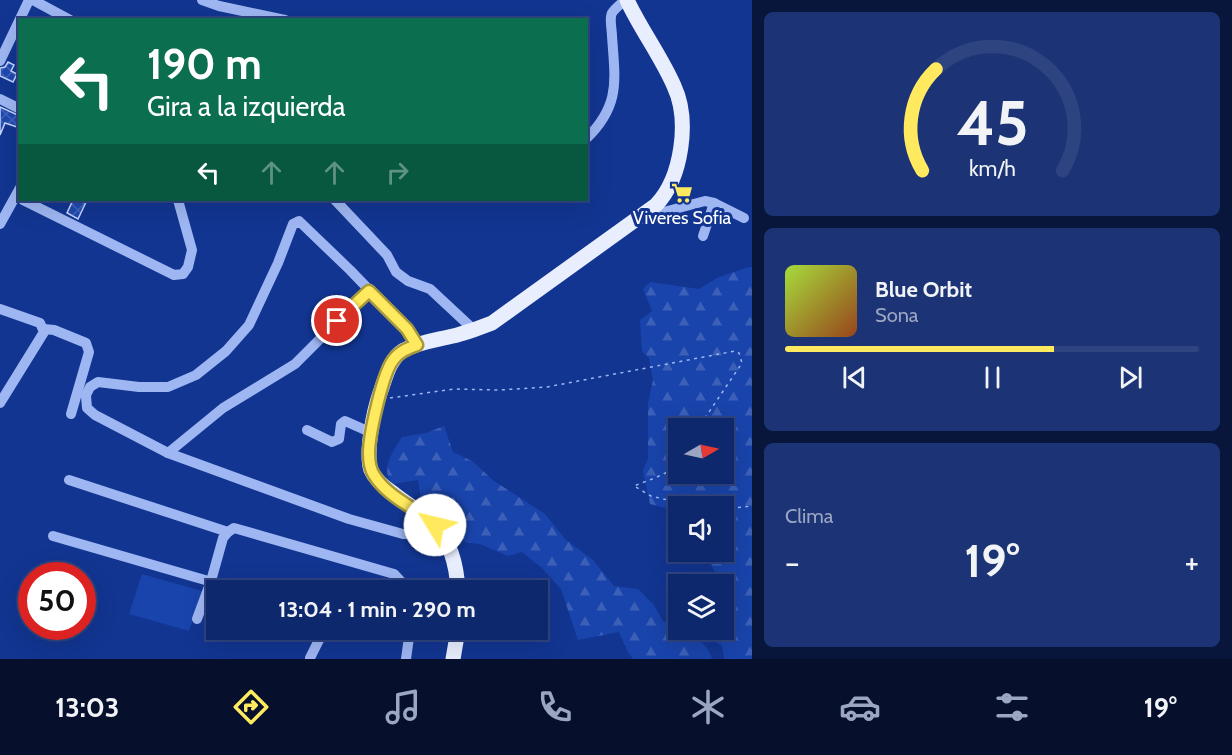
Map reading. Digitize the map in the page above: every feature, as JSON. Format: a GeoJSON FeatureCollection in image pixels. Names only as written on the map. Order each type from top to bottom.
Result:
{"type":"FeatureCollection","features":[{"type":"Feature","properties":{"kind":"main road"},"geometry":{"type":"LineString","coordinates":[[457,580],[451,552],[435,525],[382,485],[371,468],[369,452],[378,401],[392,360],[405,350],[492,323],[656,205],[666,193],[677,166],[682,140],[679,101],[674,85],[626,0]]}},
{"type":"Feature","properties":{"kind":"main road"},"geometry":{"type":"LineString","coordinates":[[453,659],[456,640]]}},
{"type":"Feature","properties":{"kind":"street"},"geometry":{"type":"LineString","coordinates":[[20,18],[28,0]]}},
{"type":"Feature","properties":{"kind":"street"},"geometry":{"type":"LineString","coordinates":[[33,0],[66,18]]}},
{"type":"Feature","properties":{"kind":"street"},"geometry":{"type":"LineString","coordinates":[[202,0],[276,18]]}},
{"type":"Feature","properties":{"kind":"street"},"geometry":{"type":"LineString","coordinates":[[588,136],[598,127],[613,98],[615,76],[611,17],[616,8],[626,0]]}},
{"type":"Feature","properties":{"kind":"street"},"geometry":{"type":"LineString","coordinates":[[0,61],[18,22]]}},
{"type":"Feature","properties":{"kind":"street"},"geometry":{"type":"LineString","coordinates":[[0,99],[18,108]]}},
{"type":"Feature","properties":{"kind":"street"},"geometry":{"type":"LineString","coordinates":[[0,224],[18,197]]}},
{"type":"Feature","properties":{"kind":"street"},"geometry":{"type":"LineString","coordinates":[[31,201],[174,275],[183,274],[188,267],[192,250],[178,201]]}},
{"type":"Feature","properties":{"kind":"street"},"geometry":{"type":"LineString","coordinates":[[336,201],[387,255],[396,272],[408,281],[430,289],[474,330]]}},
{"type":"Feature","properties":{"kind":"street"},"geometry":{"type":"LineString","coordinates":[[647,211],[656,214],[705,201],[744,218]]}},
{"type":"Feature","properties":{"kind":"street"},"geometry":{"type":"LineString","coordinates":[[703,236],[714,203]]}},
{"type":"Feature","properties":{"kind":"street"},"geometry":{"type":"LineString","coordinates":[[417,345],[407,329],[302,222],[296,221],[249,325],[226,351],[196,375],[168,387],[139,387],[98,382],[88,390],[87,408],[94,415],[168,453],[349,519],[403,534],[442,535]]}},
{"type":"Feature","properties":{"kind":"street"},"geometry":{"type":"LineString","coordinates":[[168,453],[223,408],[295,364],[369,291]]}},
{"type":"Feature","properties":{"kind":"street"},"geometry":{"type":"LineString","coordinates":[[0,309],[40,324],[44,330],[0,403]]}},
{"type":"Feature","properties":{"kind":"street"},"geometry":{"type":"LineString","coordinates":[[44,330],[54,330],[86,343],[89,347],[71,414]]}},
{"type":"Feature","properties":{"kind":"street"},"geometry":{"type":"LineString","coordinates":[[307,430],[332,442],[339,439],[341,424],[345,421],[372,433]]}},
{"type":"Feature","properties":{"kind":"street"},"geometry":{"type":"LineString","coordinates":[[69,480],[228,532]]}},
{"type":"Feature","properties":{"kind":"street"},"geometry":{"type":"LineString","coordinates":[[211,580],[223,538],[234,528],[394,574],[400,580]]}},
{"type":"Feature","properties":{"kind":"street"},"geometry":{"type":"LineString","coordinates":[[53,536],[207,580]]}},
{"type":"Feature","properties":{"kind":"street"},"geometry":{"type":"LineString","coordinates":[[196,619],[206,594]]}},
{"type":"Feature","properties":{"kind":"street"},"geometry":{"type":"LineString","coordinates":[[310,658],[319,640]]}},
{"type":"Feature","properties":{"kind":"street"},"geometry":{"type":"LineString","coordinates":[[406,659],[409,640]]}},
{"type":"Feature","properties":{"kind":"path"},"geometry":{"type":"LineString","coordinates":[[378,401],[454,389],[499,390],[547,387],[735,351],[741,357],[742,363],[705,418]]}},
{"type":"Feature","properties":{"kind":"path"},"geometry":{"type":"LineString","coordinates":[[668,470],[634,486],[651,496],[668,500]]}},
{"type":"Feature","properties":{"kind":"path"},"geometry":{"type":"LineString","coordinates":[[734,508],[752,506]]}},
{"type":"Feature","properties":{"kind":"green space"},"geometry":{"type":"Polygon","coordinates":[[[752,267],[752,659],[724,659],[722,646],[714,640],[734,640],[734,574],[716,574],[708,562],[734,562],[734,496],[668,496],[668,508],[650,504],[643,471],[648,458],[648,403],[653,380],[649,358],[642,351],[640,320],[652,311],[643,289],[650,282],[699,289],[719,277],[752,267]]]}},
{"type":"Feature","properties":{"kind":"green space"},"geometry":{"type":"Polygon","coordinates":[[[444,426],[453,452],[472,461],[494,481],[545,514],[565,539],[593,560],[614,586],[638,589],[654,605],[662,620],[668,623],[668,640],[698,640],[710,653],[712,659],[633,659],[619,632],[578,640],[561,589],[542,568],[522,552],[508,556],[480,544],[463,542],[444,517],[430,510],[421,499],[418,480],[392,484],[387,472],[389,460],[402,437],[426,433],[444,426]]]}},
{"type":"Feature","properties":{"kind":"green space"},"geometry":{"type":"Polygon","coordinates":[[[142,574],[202,591],[189,631],[129,614],[142,574]]]}},
{"type":"Feature","properties":{"kind":"building"},"geometry":{"type":"Polygon","coordinates":[[[8,62],[14,65],[11,71],[17,74],[13,82],[0,76],[0,68],[5,67],[8,62]]]}},
{"type":"Feature","properties":{"kind":"building"},"geometry":{"type":"Polygon","coordinates":[[[0,107],[18,115],[18,127],[5,123],[0,135],[0,107]]]}},
{"type":"Feature","properties":{"kind":"building"},"geometry":{"type":"Polygon","coordinates":[[[73,201],[87,201],[78,219],[67,213],[73,201]]]}},
{"type":"Feature","properties":{"kind":"place","name":"Viveres Sofia"},"geometry":{"type":"Point","coordinates":[682,193]}},
{"type":"Feature","properties":{"kind":"route"},"geometry":{"type":"LineString","coordinates":[[337,321],[369,291],[407,329],[417,345],[405,350],[392,360],[378,401],[369,452],[371,468],[382,485],[435,525]]}}]}
